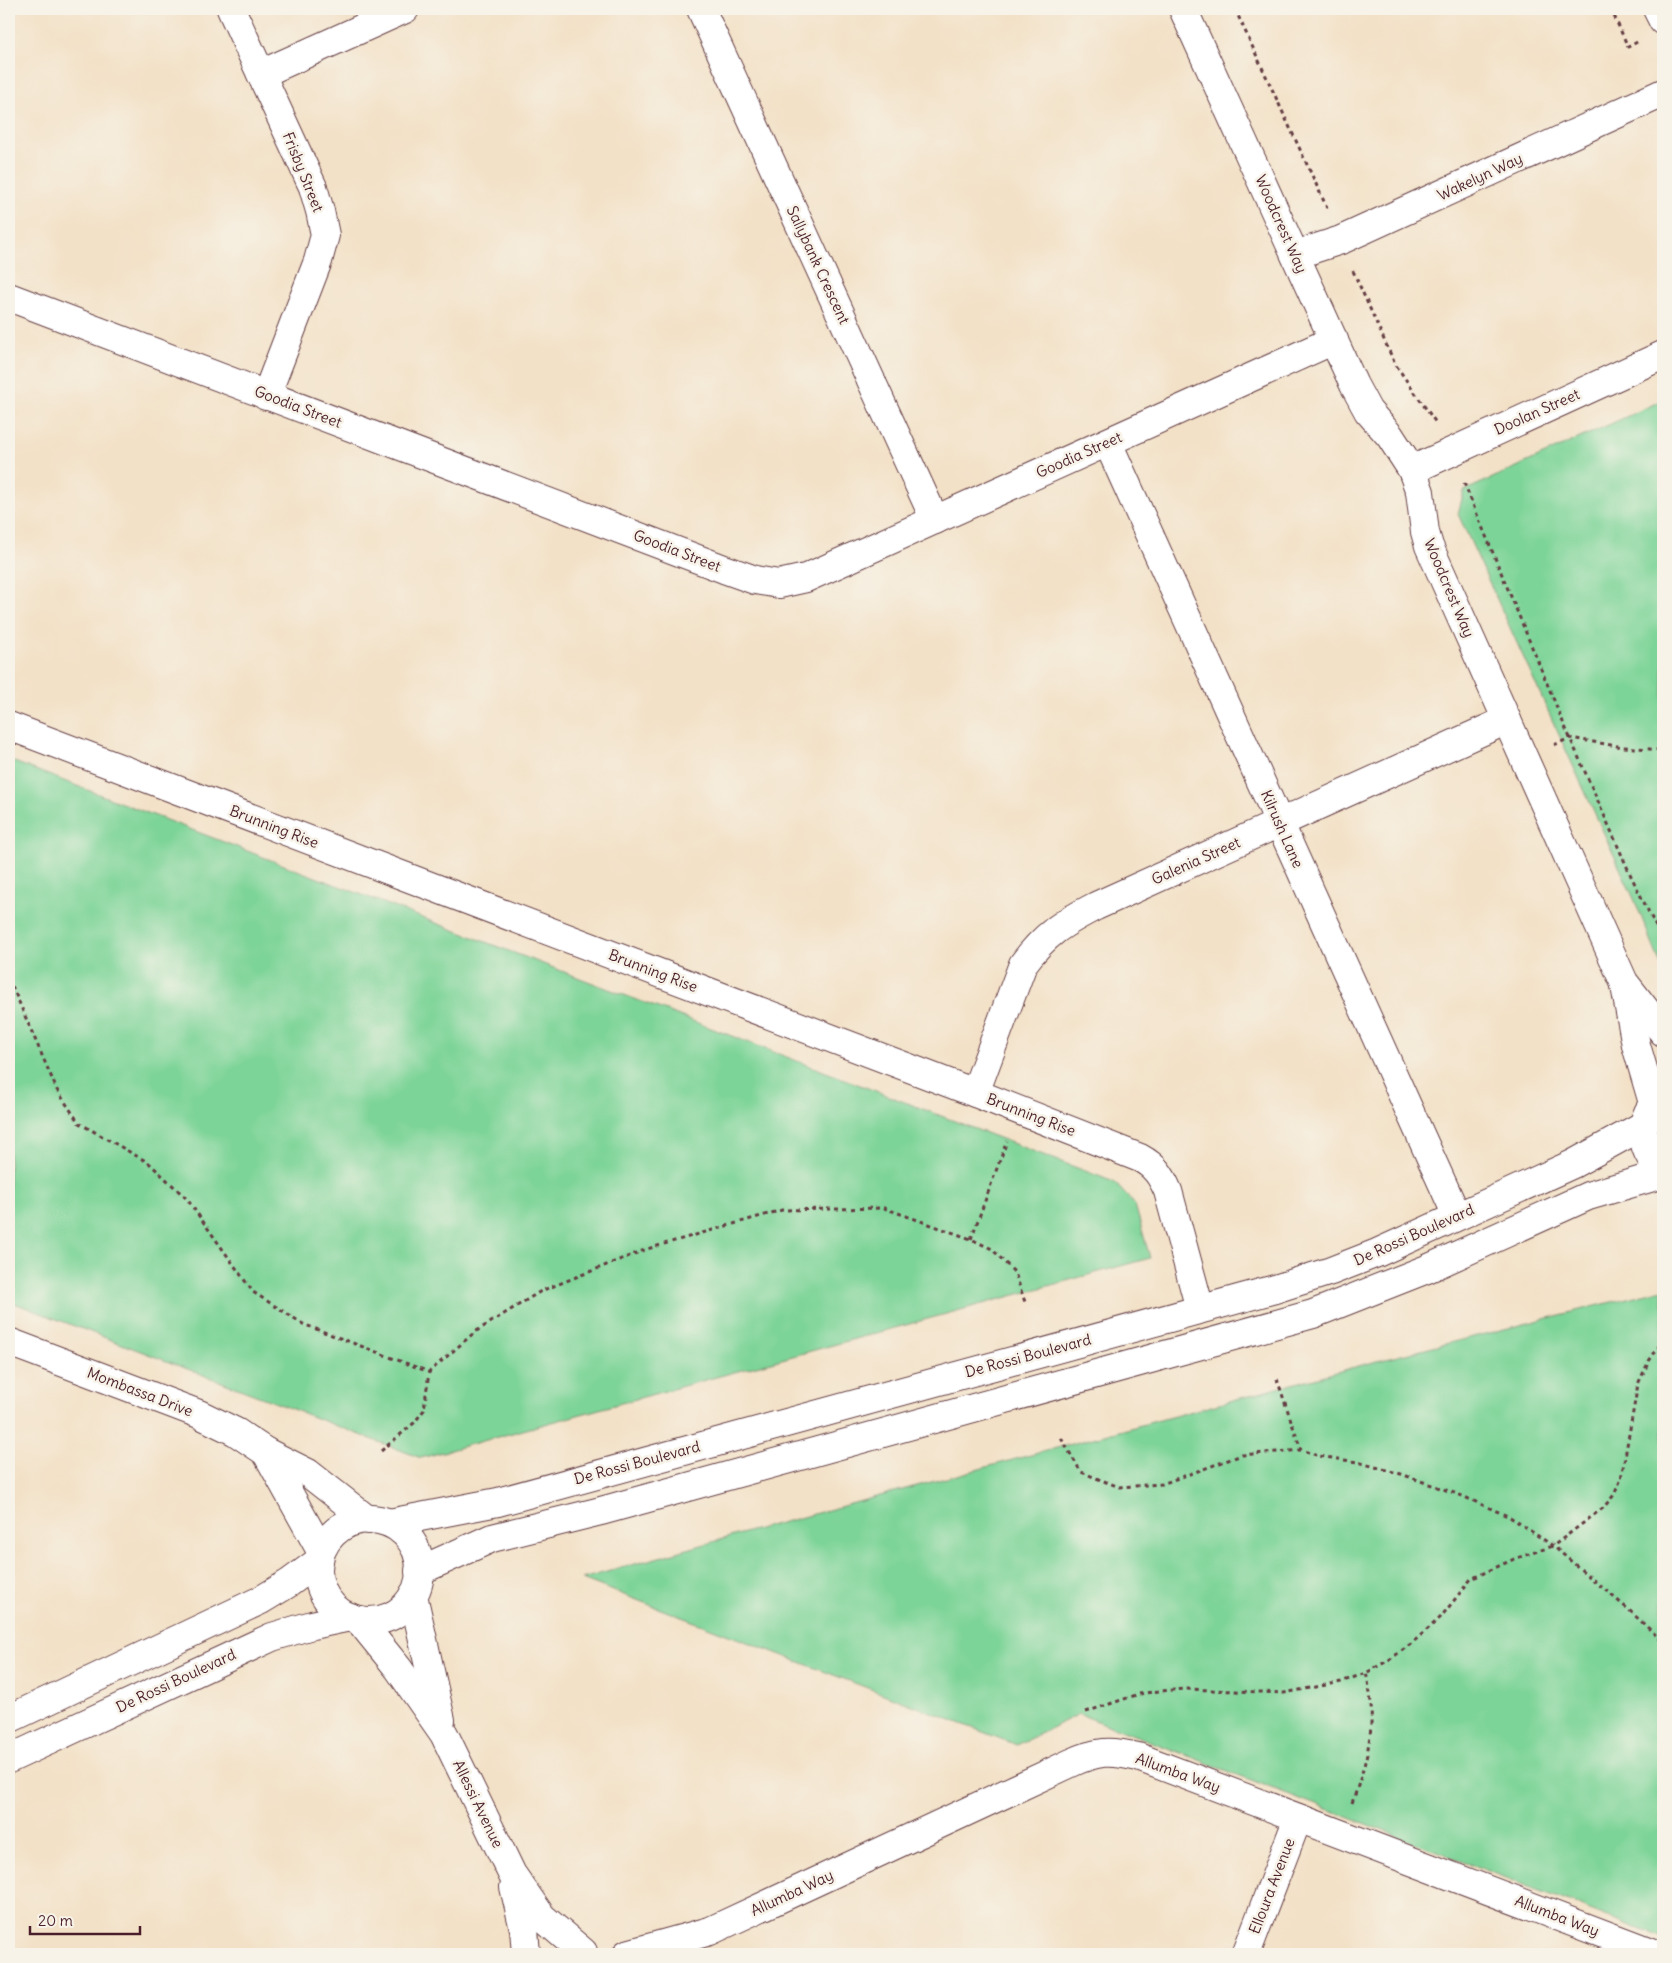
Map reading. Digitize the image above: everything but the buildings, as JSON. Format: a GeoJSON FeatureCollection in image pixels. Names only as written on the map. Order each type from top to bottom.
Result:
{"type":"FeatureCollection","features":[{"type":"Feature","properties":{"kind":"street","name":"Frisby Street"},"geometry":{"type":"LineString","coordinates":[[231,9],[313,187],[325,235],[318,261],[266,396]]}},
{"type":"Feature","properties":{"kind":"street"},"geometry":{"type":"LineString","coordinates":[[261,74],[405,9]]}},
{"type":"Feature","properties":{"kind":"street","name":"Sallybank Crescent"},"geometry":{"type":"LineString","coordinates":[[701,9],[935,520]]}},
{"type":"Feature","properties":{"kind":"street","name":"Woodcrest Way"},"geometry":{"type":"LineString","coordinates":[[1183,9],[1368,411],[1390,436],[1412,470],[1420,492],[1425,532],[1429,546],[1624,982],[1636,1045],[1653,1107],[1643,1139],[1647,1152],[1654,1164],[1663,1173]]}},
{"type":"Feature","properties":{"kind":"street"},"geometry":{"type":"LineString","coordinates":[[1656,9],[1663,21]]}},
{"type":"Feature","properties":{"kind":"street","name":"Wakelyn Way"},"geometry":{"type":"LineString","coordinates":[[1295,255],[1341,240],[1663,93]]}},
{"type":"Feature","properties":{"kind":"street","name":"Goodia Street"},"geometry":{"type":"LineString","coordinates":[[9,298],[755,580],[779,584],[806,578],[1334,340]]}},
{"type":"Feature","properties":{"kind":"street","name":"Doolan Street"},"geometry":{"type":"LineString","coordinates":[[1412,470],[1663,355]]}},
{"type":"Feature","properties":{"kind":"street","name":"Kilrush Lane"},"geometry":{"type":"LineString","coordinates":[[1108,443],[1456,1216]]}},
{"type":"Feature","properties":{"kind":"street","name":"Galenia Street"},"geometry":{"type":"LineString","coordinates":[[975,1093],[1023,964],[1035,947],[1052,931],[1096,906],[1507,720]]}},
{"type":"Feature","properties":{"kind":"street","name":"Brunning Rise"},"geometry":{"type":"LineString","coordinates":[[9,726],[975,1093],[1140,1158],[1151,1164],[1161,1175],[1168,1191],[1200,1309]]}},
{"type":"Feature","properties":{"kind":"street","name":"Woodcrest Way"},"geometry":{"type":"LineString","coordinates":[[1624,982],[1663,1032]]}},
{"type":"Feature","properties":{"kind":"street","name":"De Rossi Boulevard"},"geometry":{"type":"LineString","coordinates":[[379,1521],[498,1502],[1275,1289],[1331,1271],[1573,1164],[1653,1107]]}},
{"type":"Feature","properties":{"kind":"street"},"geometry":{"type":"LineString","coordinates":[[416,1583],[492,1538],[610,1509],[1314,1314],[1427,1269],[1588,1196],[1663,1173]]}},
{"type":"Feature","properties":{"kind":"street","name":"Mombassa Drive"},"geometry":{"type":"LineString","coordinates":[[9,1342],[199,1414],[236,1432],[266,1452],[308,1473],[379,1521]]}},
{"type":"Feature","properties":{"kind":"street","name":"Mombassa Drive"},"geometry":{"type":"LineString","coordinates":[[266,1452],[320,1556]]}},
{"type":"Feature","properties":{"kind":"street"},"geometry":{"type":"LineString","coordinates":[[379,1521],[402,1532],[412,1543],[418,1556],[416,1583],[403,1608],[390,1617],[374,1621],[354,1619],[334,1608],[324,1595],[318,1578],[320,1556],[329,1538],[340,1528],[353,1522],[379,1521]]}},
{"type":"Feature","properties":{"kind":"street"},"geometry":{"type":"LineString","coordinates":[[9,1719],[261,1600],[289,1583],[320,1556]]}},
{"type":"Feature","properties":{"kind":"street","name":"Allessi Avenue"},"geometry":{"type":"LineString","coordinates":[[416,1583],[444,1734]]}},
{"type":"Feature","properties":{"kind":"street","name":"De Rossi Boulevard"},"geometry":{"type":"LineString","coordinates":[[9,1759],[272,1637],[312,1625],[354,1619]]}},
{"type":"Feature","properties":{"kind":"street","name":"Allessi Avenue"},"geometry":{"type":"LineString","coordinates":[[354,1619],[398,1668],[444,1734],[512,1874],[542,1917],[585,1953]]}},
{"type":"Feature","properties":{"kind":"street","name":"Allumba Way"},"geometry":{"type":"LineString","coordinates":[[676,1954],[710,1931],[1090,1754],[1104,1752],[1138,1757],[1656,1954]]}},
{"type":"Feature","properties":{"kind":"street","name":"Elloura Avenue"},"geometry":{"type":"LineString","coordinates":[[1246,1954],[1298,1818]]}},
{"type":"Feature","properties":{"kind":"street","name":"Allessi Avenue"},"geometry":{"type":"LineString","coordinates":[[512,1874],[524,1929],[526,1954]]}},
{"type":"Feature","properties":{"kind":"street","name":"Allumba Way"},"geometry":{"type":"LineString","coordinates":[[627,1954],[710,1931]]}},
{"type":"Feature","properties":{"kind":"street"},"geometry":{"type":"LineString","coordinates":[[550,1954],[567,1950],[585,1953]]}},
{"type":"Feature","properties":{"kind":"path"},"geometry":{"type":"LineString","coordinates":[[1524,758],[1570,738],[1623,747],[1663,750]]}},
{"type":"Feature","properties":{"kind":"path"},"geometry":{"type":"LineString","coordinates":[[9,979],[57,1090],[79,1123],[148,1163],[187,1200],[253,1292],[303,1324],[429,1372]]}},
{"type":"Feature","properties":{"kind":"path"},"geometry":{"type":"LineString","coordinates":[[971,1239],[1018,1110]]}},
{"type":"Feature","properties":{"kind":"path"},"geometry":{"type":"LineString","coordinates":[[381,1451],[414,1423],[424,1410],[429,1372],[475,1332],[541,1291],[647,1249],[782,1210],[884,1208],[971,1239],[992,1249],[1015,1273],[1024,1302]]}},
{"type":"Feature","properties":{"kind":"path"},"geometry":{"type":"LineString","coordinates":[[1086,1712],[1138,1694],[1159,1691],[1187,1689],[1284,1693],[1341,1682],[1366,1673],[1389,1660],[1412,1644],[1440,1618],[1471,1579],[1514,1559],[1553,1546],[1603,1508],[1614,1495],[1621,1479],[1638,1384],[1649,1361],[1663,1340]]}},
{"type":"Feature","properties":{"kind":"path"},"geometry":{"type":"LineString","coordinates":[[1277,1379],[1301,1450]]}},
{"type":"Feature","properties":{"kind":"path"},"geometry":{"type":"LineString","coordinates":[[1061,1438],[1081,1472],[1119,1487],[1162,1484],[1242,1455],[1301,1450],[1319,1456],[1357,1462],[1401,1474],[1460,1495],[1510,1517],[1553,1546],[1629,1610],[1663,1642]]}},
{"type":"Feature","properties":{"kind":"path"},"geometry":{"type":"LineString","coordinates":[[1340,1834],[1364,1771],[1370,1741],[1371,1694],[1366,1673]]}},
{"type":"Feature","properties":{"kind":"green space"},"geometry":{"type":"Polygon","coordinates":[[[1663,400],[1663,970],[1634,899],[1458,514],[1464,491],[1663,400]]]}},
{"type":"Feature","properties":{"kind":"green space"},"geometry":{"type":"Polygon","coordinates":[[[9,760],[1114,1182],[1135,1205],[1150,1258],[421,1458],[9,1301],[9,760]]]}},
{"type":"Feature","properties":{"kind":"green space"},"geometry":{"type":"Polygon","coordinates":[[[1663,1289],[1663,1938],[1079,1714],[1017,1745],[582,1579],[751,1531],[1366,1364],[1663,1289]]]}}]}
